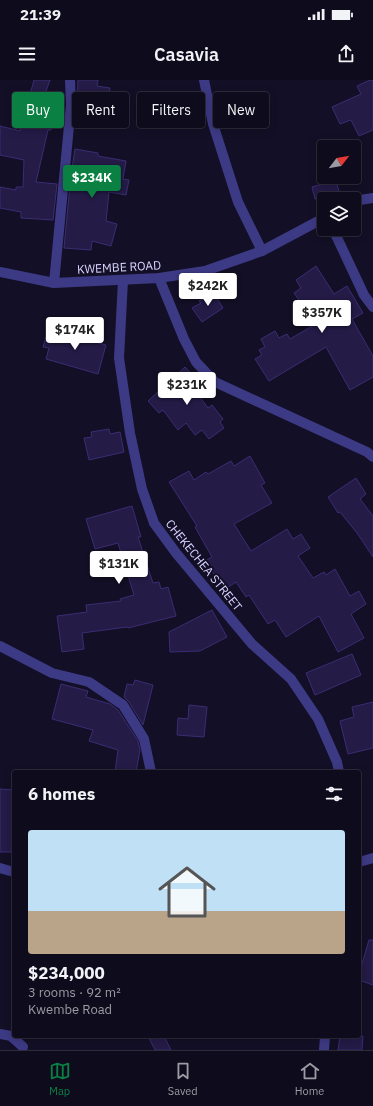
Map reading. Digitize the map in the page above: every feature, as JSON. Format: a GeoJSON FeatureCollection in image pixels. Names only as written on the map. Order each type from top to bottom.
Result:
{"type":"FeatureCollection","features":[{"type":"Feature","properties":{"kind":"street"},"geometry":{"type":"LineString","coordinates":[[54,283],[71,105],[70,80]]}},
{"type":"Feature","properties":{"kind":"street"},"geometry":{"type":"LineString","coordinates":[[204,80],[214,124],[238,202],[262,251]]}},
{"type":"Feature","properties":{"kind":"street"},"geometry":{"type":"LineString","coordinates":[[361,200],[373,198]]}},
{"type":"Feature","properties":{"kind":"street","name":"KWEMBE ROAD"},"geometry":{"type":"LineString","coordinates":[[0,272],[54,283],[159,278],[205,271],[262,251],[317,222]]}},
{"type":"Feature","properties":{"kind":"street"},"geometry":{"type":"LineString","coordinates":[[336,236],[364,295],[373,307]]}},
{"type":"Feature","properties":{"kind":"street"},"geometry":{"type":"LineString","coordinates":[[159,278],[184,339],[196,362],[215,382],[367,452],[373,457]]}},
{"type":"Feature","properties":{"kind":"street","name":"CHEKECHEA STREET"},"geometry":{"type":"LineString","coordinates":[[123,280],[119,358],[130,433],[142,489],[154,524],[176,553],[252,644],[291,679],[318,719],[338,770]]}},
{"type":"Feature","properties":{"kind":"street"},"geometry":{"type":"LineString","coordinates":[[0,646],[52,673],[89,682],[123,705],[144,740],[151,770]]}},
{"type":"Feature","properties":{"kind":"street"},"geometry":{"type":"LineString","coordinates":[[361,861],[373,858]]}},
{"type":"Feature","properties":{"kind":"street"},"geometry":{"type":"LineString","coordinates":[[0,868],[12,871]]}},
{"type":"Feature","properties":{"kind":"street"},"geometry":{"type":"LineString","coordinates":[[0,1034],[12,1037]]}},
{"type":"Feature","properties":{"kind":"street"},"geometry":{"type":"LineString","coordinates":[[13,1038],[23,1049]]}},
{"type":"Feature","properties":{"kind":"street"},"geometry":{"type":"LineString","coordinates":[[23,1038],[23,1049]]}},
{"type":"Feature","properties":{"kind":"street"},"geometry":{"type":"LineString","coordinates":[[324,1050],[325,1038]]}},
{"type":"Feature","properties":{"kind":"building"},"geometry":{"type":"Polygon","coordinates":[[[34,80],[50,80],[46,92],[31,92],[34,80]]]}},
{"type":"Feature","properties":{"kind":"building"},"geometry":{"type":"Polygon","coordinates":[[[78,80],[98,80],[97,86],[110,88],[109,92],[78,92],[78,80]]]}},
{"type":"Feature","properties":{"kind":"building"},"geometry":{"type":"Polygon","coordinates":[[[373,80],[373,130],[359,136],[351,120],[340,124],[332,107],[361,94],[357,86],[373,80]]]}},
{"type":"Feature","properties":{"kind":"building"},"geometry":{"type":"Polygon","coordinates":[[[0,126],[20,131],[21,128],[52,128],[51,130],[48,130],[36,182],[57,184],[53,220],[21,218],[21,212],[0,208],[0,187],[16,190],[16,187],[23,187],[24,160],[0,155],[0,126]]]}},
{"type":"Feature","properties":{"kind":"building"},"geometry":{"type":"Polygon","coordinates":[[[75,149],[98,153],[98,156],[126,161],[123,179],[129,180],[126,195],[109,192],[106,221],[117,224],[111,246],[92,241],[91,250],[64,248],[75,149]]]}},
{"type":"Feature","properties":{"kind":"building"},"geometry":{"type":"Polygon","coordinates":[[[322,184],[337,184],[339,192],[317,192],[317,199],[315,199],[312,187],[322,184]]]}},
{"type":"Feature","properties":{"kind":"building"},"geometry":{"type":"Polygon","coordinates":[[[316,266],[334,294],[347,286],[363,313],[352,319],[373,356],[373,377],[350,390],[326,347],[269,381],[255,359],[262,355],[259,350],[265,347],[261,339],[275,331],[279,338],[287,334],[290,339],[314,325],[294,293],[301,288],[296,280],[316,266]]]}},
{"type":"Feature","properties":{"kind":"building"},"geometry":{"type":"Polygon","coordinates":[[[213,292],[223,308],[202,322],[192,308],[201,303],[199,301],[213,292]]]}},
{"type":"Feature","properties":{"kind":"building"},"geometry":{"type":"Polygon","coordinates":[[[62,330],[106,345],[98,374],[46,359],[49,348],[43,347],[47,333],[60,337],[62,330]]]}},
{"type":"Feature","properties":{"kind":"building"},"geometry":{"type":"Polygon","coordinates":[[[185,367],[197,380],[191,385],[208,408],[212,405],[223,419],[220,422],[224,428],[209,439],[202,430],[195,435],[186,423],[178,430],[163,410],[159,413],[148,401],[185,367]]]}},
{"type":"Feature","properties":{"kind":"building"},"geometry":{"type":"Polygon","coordinates":[[[109,429],[110,434],[120,432],[124,452],[89,460],[84,438],[92,437],[91,432],[109,429]]]}},
{"type":"Feature","properties":{"kind":"building"},"geometry":{"type":"Polygon","coordinates":[[[250,456],[265,483],[261,485],[272,503],[234,524],[251,551],[287,529],[293,539],[301,534],[310,548],[298,556],[313,578],[324,572],[326,575],[335,569],[350,596],[359,591],[366,604],[351,614],[364,638],[338,652],[319,616],[286,637],[275,620],[268,624],[249,595],[246,597],[236,582],[224,590],[205,561],[212,557],[195,527],[197,526],[169,482],[189,471],[194,480],[206,472],[208,474],[231,461],[234,466],[250,456]]]}},
{"type":"Feature","properties":{"kind":"building"},"geometry":{"type":"Polygon","coordinates":[[[356,478],[366,494],[360,499],[373,516],[373,557],[357,533],[340,512],[338,513],[328,497],[356,478]]]}},
{"type":"Feature","properties":{"kind":"building"},"geometry":{"type":"Polygon","coordinates":[[[132,506],[141,537],[138,537],[153,583],[159,582],[161,589],[168,587],[176,616],[128,628],[82,633],[84,649],[62,652],[57,616],[87,612],[86,605],[121,601],[120,599],[134,595],[118,543],[95,549],[86,519],[132,506]]]}},
{"type":"Feature","properties":{"kind":"building"},"geometry":{"type":"Polygon","coordinates":[[[212,610],[227,637],[200,651],[170,652],[169,632],[212,610]]]}},
{"type":"Feature","properties":{"kind":"building"},"geometry":{"type":"Polygon","coordinates":[[[352,654],[361,675],[315,695],[306,673],[352,654]]]}},
{"type":"Feature","properties":{"kind":"building"},"geometry":{"type":"Polygon","coordinates":[[[135,680],[153,685],[143,725],[129,702],[124,697],[127,684],[133,685],[135,680]]]}},
{"type":"Feature","properties":{"kind":"building"},"geometry":{"type":"Polygon","coordinates":[[[61,684],[88,691],[86,697],[110,704],[118,710],[138,741],[140,750],[136,770],[115,770],[118,750],[89,741],[93,730],[52,719],[61,684]]]}},
{"type":"Feature","properties":{"kind":"building"},"geometry":{"type":"Polygon","coordinates":[[[373,702],[373,748],[348,754],[340,721],[354,717],[352,707],[373,702]]]}},
{"type":"Feature","properties":{"kind":"building"},"geometry":{"type":"Polygon","coordinates":[[[189,705],[207,707],[204,737],[177,735],[178,718],[188,719],[189,705]]]}},
{"type":"Feature","properties":{"kind":"building"},"geometry":{"type":"Polygon","coordinates":[[[0,789],[12,790],[11,852],[0,852],[0,789]]]}},
{"type":"Feature","properties":{"kind":"building"},"geometry":{"type":"Polygon","coordinates":[[[369,940],[373,940],[373,985],[361,981],[361,967],[369,940]]]}},
{"type":"Feature","properties":{"kind":"building"},"geometry":{"type":"Polygon","coordinates":[[[361,1036],[363,1036],[362,1050],[338,1050],[340,1038],[361,1038],[361,1036]]]}},
{"type":"Feature","properties":{"kind":"building"},"geometry":{"type":"Polygon","coordinates":[[[149,1038],[165,1038],[171,1050],[155,1050],[149,1038]]]}}]}
